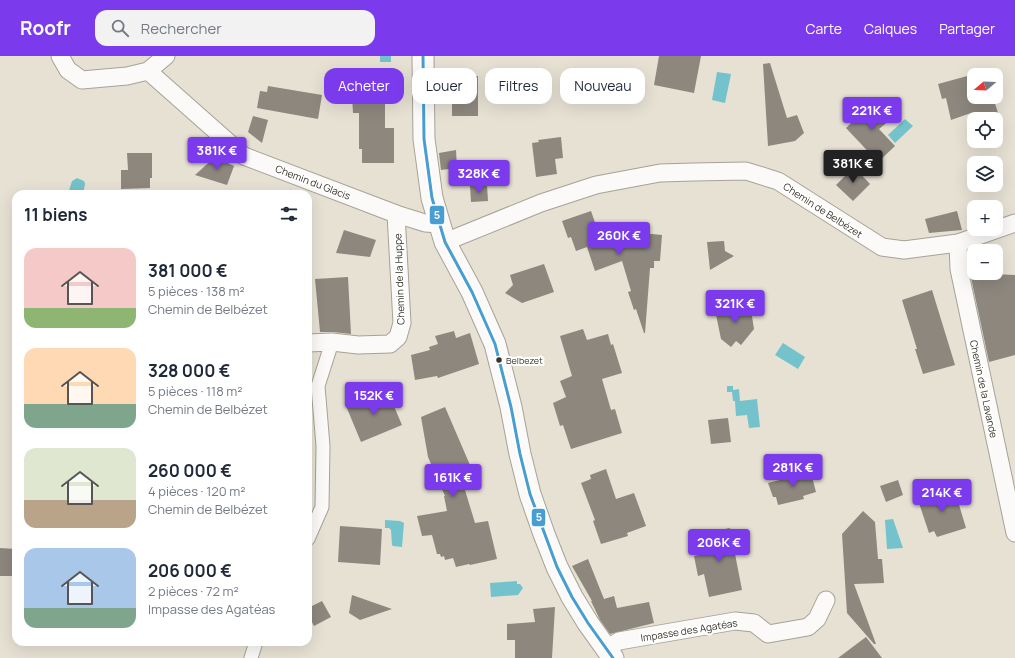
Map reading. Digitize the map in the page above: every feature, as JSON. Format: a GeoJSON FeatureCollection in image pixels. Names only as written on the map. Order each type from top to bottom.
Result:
{"type":"FeatureCollection","features":[{"type":"Feature","properties":{"kind":"street"},"geometry":{"type":"LineString","coordinates":[[60,56],[68,70],[82,80],[127,76],[148,71],[166,56]]}},
{"type":"Feature","properties":{"kind":"street"},"geometry":{"type":"LineString","coordinates":[[423,56],[424,139],[432,198],[442,233],[472,292],[495,344],[511,407],[520,454],[549,547],[564,583],[572,597],[610,653]]}},
{"type":"Feature","properties":{"kind":"street","name":"Chemin du Glacis"},"geometry":{"type":"LineString","coordinates":[[148,71],[244,156],[396,214],[425,223],[442,233]]}},
{"type":"Feature","properties":{"kind":"street","name":"Chemin de Belbézet"},"geometry":{"type":"LineString","coordinates":[[442,233],[596,185],[660,174],[746,171],[778,181],[882,248],[904,250],[958,243],[1015,223]]}},
{"type":"Feature","properties":{"kind":"street","name":"Chemin de la Huppe"},"geometry":{"type":"LineString","coordinates":[[312,343],[332,342],[358,345],[390,344],[398,337],[402,323],[396,214]]}},
{"type":"Feature","properties":{"kind":"street","name":"Chemin de la Lavande"},"geometry":{"type":"LineString","coordinates":[[958,243],[959,269],[1015,533]]}},
{"type":"Feature","properties":{"kind":"street"},"geometry":{"type":"LineString","coordinates":[[312,531],[322,507],[323,446],[318,386],[332,342]]}},
{"type":"Feature","properties":{"kind":"street","name":"Impasse des Agatéas"},"geometry":{"type":"LineString","coordinates":[[610,653],[619,641],[735,621],[754,623],[768,634],[808,628],[817,619],[826,600]]}},
{"type":"Feature","properties":{"kind":"street"},"geometry":{"type":"LineString","coordinates":[[251,658],[255,646]]}},
{"type":"Feature","properties":{"kind":"water"},"geometry":{"type":"Polygon","coordinates":[[[380,56],[391,56],[391,62],[380,62],[380,56]]]}},
{"type":"Feature","properties":{"kind":"water"},"geometry":{"type":"Polygon","coordinates":[[[717,72],[731,74],[725,103],[712,100],[717,72]]]}},
{"type":"Feature","properties":{"kind":"water"},"geometry":{"type":"Polygon","coordinates":[[[905,119],[913,126],[895,143],[888,135],[905,119]]]}},
{"type":"Feature","properties":{"kind":"water"},"geometry":{"type":"Polygon","coordinates":[[[77,178],[84,181],[84,190],[69,190],[72,181],[77,178]]]}},
{"type":"Feature","properties":{"kind":"water"},"geometry":{"type":"Polygon","coordinates":[[[783,343],[805,357],[798,369],[775,355],[783,343]]]}},
{"type":"Feature","properties":{"kind":"water"},"geometry":{"type":"Polygon","coordinates":[[[727,386],[733,386],[733,390],[739,389],[740,401],[757,399],[760,427],[749,428],[747,415],[736,416],[735,401],[733,401],[732,392],[727,392],[727,386]]]}},
{"type":"Feature","properties":{"kind":"water"},"geometry":{"type":"Polygon","coordinates":[[[893,519],[903,548],[887,549],[885,520],[893,519]]]}},
{"type":"Feature","properties":{"kind":"water"},"geometry":{"type":"Polygon","coordinates":[[[385,520],[400,521],[404,523],[402,547],[392,545],[391,530],[389,528],[385,528],[385,520]]]}},
{"type":"Feature","properties":{"kind":"water"},"geometry":{"type":"Polygon","coordinates":[[[517,581],[517,584],[520,584],[523,588],[518,595],[491,597],[490,583],[517,581]]]}},
{"type":"Feature","properties":{"kind":"building"},"geometry":{"type":"Polygon","coordinates":[[[659,56],[701,56],[694,93],[654,85],[659,56]]]}},
{"type":"Feature","properties":{"kind":"building"},"geometry":{"type":"Polygon","coordinates":[[[770,63],[787,118],[797,115],[804,133],[795,141],[768,146],[763,64],[770,63]]]}},
{"type":"Feature","properties":{"kind":"building"},"geometry":{"type":"Polygon","coordinates":[[[478,76],[478,116],[452,116],[452,104],[477,104],[478,76]]]}},
{"type":"Feature","properties":{"kind":"building"},"geometry":{"type":"Polygon","coordinates":[[[967,76],[967,104],[995,104],[998,112],[967,112],[967,114],[951,120],[946,98],[942,99],[938,84],[967,76]]]}},
{"type":"Feature","properties":{"kind":"building"},"geometry":{"type":"Polygon","coordinates":[[[268,86],[322,95],[318,119],[257,108],[260,91],[267,92],[268,86]]]}},
{"type":"Feature","properties":{"kind":"building"},"geometry":{"type":"Polygon","coordinates":[[[874,101],[891,119],[879,129],[895,146],[878,162],[846,128],[874,101]]]}},
{"type":"Feature","properties":{"kind":"building"},"geometry":{"type":"Polygon","coordinates":[[[352,104],[385,104],[385,128],[394,128],[394,163],[362,163],[362,149],[359,149],[359,113],[353,113],[352,104]]]}},
{"type":"Feature","properties":{"kind":"building"},"geometry":{"type":"Polygon","coordinates":[[[253,116],[268,120],[262,143],[248,132],[253,116]]]}},
{"type":"Feature","properties":{"kind":"building"},"geometry":{"type":"Polygon","coordinates":[[[561,137],[563,158],[555,159],[557,174],[536,177],[532,143],[539,142],[538,140],[561,137]]]}},
{"type":"Feature","properties":{"kind":"building"},"geometry":{"type":"Polygon","coordinates":[[[456,150],[457,168],[441,170],[439,153],[456,150]]]}},
{"type":"Feature","properties":{"kind":"building"},"geometry":{"type":"Polygon","coordinates":[[[127,153],[152,153],[152,178],[150,178],[150,188],[121,189],[121,170],[128,170],[127,153]]]}},
{"type":"Feature","properties":{"kind":"building"},"geometry":{"type":"Polygon","coordinates":[[[215,157],[234,166],[227,185],[195,175],[215,157]]]}},
{"type":"Feature","properties":{"kind":"building"},"geometry":{"type":"Polygon","coordinates":[[[854,167],[870,184],[853,201],[836,185],[854,167]]]}},
{"type":"Feature","properties":{"kind":"building"},"geometry":{"type":"Polygon","coordinates":[[[487,185],[488,201],[471,202],[470,186],[487,185]]]}},
{"type":"Feature","properties":{"kind":"building"},"geometry":{"type":"Polygon","coordinates":[[[591,211],[600,237],[642,241],[642,233],[662,235],[660,261],[654,261],[654,268],[650,268],[645,333],[636,309],[634,310],[628,292],[631,291],[622,261],[595,271],[587,247],[576,251],[571,237],[568,238],[562,221],[591,211]]]}},
{"type":"Feature","properties":{"kind":"building"},"geometry":{"type":"Polygon","coordinates":[[[957,211],[962,230],[929,233],[925,219],[957,211]]]}},
{"type":"Feature","properties":{"kind":"building"},"geometry":{"type":"Polygon","coordinates":[[[344,230],[376,240],[370,257],[336,253],[344,230]]]}},
{"type":"Feature","properties":{"kind":"building"},"geometry":{"type":"Polygon","coordinates":[[[724,241],[725,251],[734,256],[710,270],[707,242],[724,241]]]}},
{"type":"Feature","properties":{"kind":"building"},"geometry":{"type":"Polygon","coordinates":[[[544,264],[554,292],[522,303],[505,293],[513,285],[510,275],[544,264]]]}},
{"type":"Feature","properties":{"kind":"building"},"geometry":{"type":"Polygon","coordinates":[[[1003,274],[1015,275],[1015,355],[989,362],[971,280],[1003,280],[1003,274]]]}},
{"type":"Feature","properties":{"kind":"building"},"geometry":{"type":"Polygon","coordinates":[[[348,277],[351,334],[320,332],[315,279],[348,277]]]}},
{"type":"Feature","properties":{"kind":"building"},"geometry":{"type":"Polygon","coordinates":[[[932,290],[955,365],[923,374],[902,300],[932,290]]]}},
{"type":"Feature","properties":{"kind":"building"},"geometry":{"type":"Polygon","coordinates":[[[750,304],[754,329],[741,345],[736,341],[731,347],[721,339],[715,310],[750,304]]]}},
{"type":"Feature","properties":{"kind":"building"},"geometry":{"type":"Polygon","coordinates":[[[583,329],[587,340],[608,334],[611,345],[613,344],[622,373],[602,379],[611,410],[615,409],[622,433],[571,449],[563,425],[560,426],[553,403],[566,397],[560,381],[572,376],[560,336],[583,329]]]}},
{"type":"Feature","properties":{"kind":"building"},"geometry":{"type":"Polygon","coordinates":[[[454,331],[456,338],[470,333],[479,364],[438,378],[437,376],[415,380],[411,355],[430,350],[429,347],[438,344],[435,336],[454,331]]]}},
{"type":"Feature","properties":{"kind":"building"},"geometry":{"type":"Polygon","coordinates":[[[387,390],[402,425],[361,442],[346,406],[387,390]]]}},
{"type":"Feature","properties":{"kind":"building"},"geometry":{"type":"Polygon","coordinates":[[[445,407],[473,472],[461,477],[475,523],[488,521],[497,559],[456,567],[453,558],[445,560],[444,556],[441,557],[440,554],[437,554],[432,535],[422,536],[417,516],[447,511],[445,496],[428,457],[421,417],[445,407]]]}},
{"type":"Feature","properties":{"kind":"building"},"geometry":{"type":"Polygon","coordinates":[[[728,418],[731,442],[711,444],[708,420],[728,418]]]}},
{"type":"Feature","properties":{"kind":"building"},"geometry":{"type":"Polygon","coordinates":[[[606,469],[616,499],[634,493],[646,526],[627,533],[628,536],[601,544],[593,521],[595,520],[581,483],[591,479],[590,475],[606,469]]]}},
{"type":"Feature","properties":{"kind":"building"},"geometry":{"type":"Polygon","coordinates":[[[810,469],[816,492],[803,496],[804,499],[778,505],[776,497],[773,497],[768,483],[788,478],[787,477],[810,469]]]}},
{"type":"Feature","properties":{"kind":"building"},"geometry":{"type":"Polygon","coordinates":[[[898,480],[903,495],[886,502],[880,486],[898,480]]]}},
{"type":"Feature","properties":{"kind":"building"},"geometry":{"type":"Polygon","coordinates":[[[954,488],[966,528],[937,537],[934,531],[929,533],[918,500],[954,488]]]}},
{"type":"Feature","properties":{"kind":"building"},"geometry":{"type":"Polygon","coordinates":[[[863,511],[875,522],[878,559],[882,559],[884,583],[854,584],[876,644],[874,644],[847,613],[842,534],[863,511]]]}},
{"type":"Feature","properties":{"kind":"building"},"geometry":{"type":"Polygon","coordinates":[[[340,526],[382,529],[380,565],[338,562],[340,526]]]}},
{"type":"Feature","properties":{"kind":"building"},"geometry":{"type":"Polygon","coordinates":[[[730,528],[742,590],[709,597],[704,574],[698,576],[694,556],[699,555],[704,540],[703,533],[730,528]]]}},
{"type":"Feature","properties":{"kind":"building"},"geometry":{"type":"Polygon","coordinates":[[[0,548],[12,549],[12,576],[0,576],[0,548]]]}},
{"type":"Feature","properties":{"kind":"building"},"geometry":{"type":"Polygon","coordinates":[[[588,559],[604,599],[614,596],[617,608],[649,602],[654,623],[610,634],[600,620],[592,601],[572,566],[588,559]]]}},
{"type":"Feature","properties":{"kind":"building"},"geometry":{"type":"Polygon","coordinates":[[[352,595],[392,609],[360,620],[349,613],[352,595]]]}},
{"type":"Feature","properties":{"kind":"building"},"geometry":{"type":"Polygon","coordinates":[[[322,601],[331,617],[314,626],[312,622],[312,606],[322,601]]]}},
{"type":"Feature","properties":{"kind":"building"},"geometry":{"type":"Polygon","coordinates":[[[555,607],[552,658],[515,658],[515,640],[507,640],[507,624],[535,622],[533,609],[555,607]]]}},
{"type":"Feature","properties":{"kind":"building"},"geometry":{"type":"Polygon","coordinates":[[[866,637],[882,658],[838,658],[866,637]]]}},
{"type":"Feature","properties":{"kind":"transit line","name":"5"},"geometry":{"type":"LineString","coordinates":[[423,56],[424,139],[432,198],[445,242],[472,292],[495,344],[511,407],[520,454],[530,494],[557,567],[572,597],[588,623],[613,658]]}},
{"type":"Feature","properties":{"kind":"place","name":"Belbezet"},"geometry":{"type":"Point","coordinates":[499,360]}}]}
